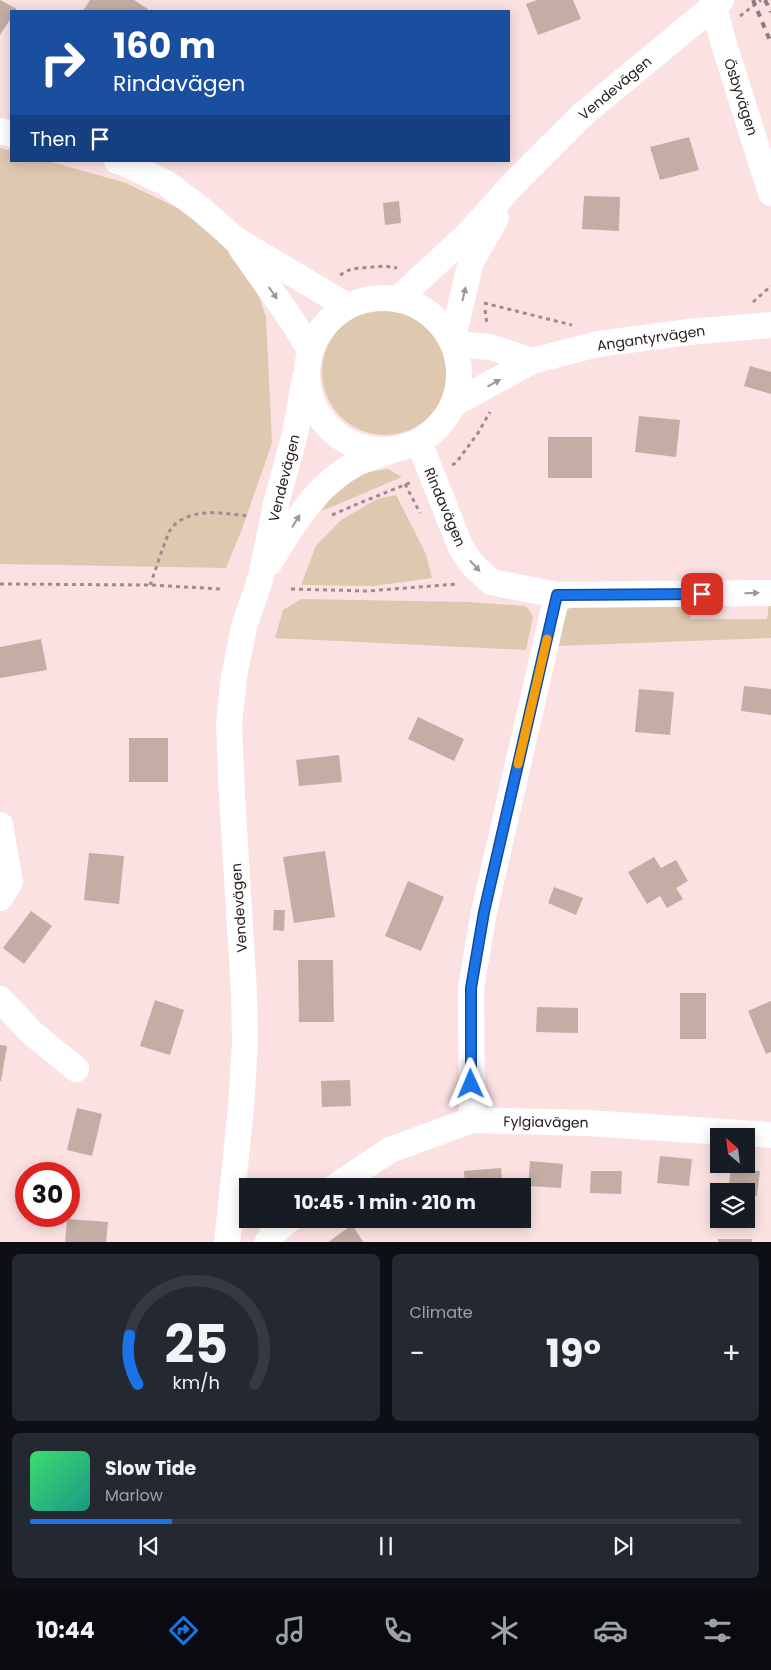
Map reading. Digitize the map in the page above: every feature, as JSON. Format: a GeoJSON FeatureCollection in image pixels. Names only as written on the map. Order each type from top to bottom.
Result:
{"type":"FeatureCollection","features":[{"type":"Feature","properties":{"kind":"street","name":"Ösbyvägen"},"geometry":{"type":"LineString","coordinates":[[712,0],[771,193]]}},
{"type":"Feature","properties":{"kind":"street","name":"Vendevägen"},"geometry":{"type":"LineString","coordinates":[[400,298],[468,234],[515,182],[582,115],[730,8]]}},
{"type":"Feature","properties":{"kind":"street"},"geometry":{"type":"LineString","coordinates":[[120,162],[166,183],[202,210],[235,239],[347,306]]}},
{"type":"Feature","properties":{"kind":"street","name":"Vendevägen"},"geometry":{"type":"LineString","coordinates":[[453,343],[477,297],[471,262],[515,182]]}},
{"type":"Feature","properties":{"kind":"street"},"geometry":{"type":"LineString","coordinates":[[235,239],[290,316],[309,348]]}},
{"type":"Feature","properties":{"kind":"street"},"geometry":{"type":"LineString","coordinates":[[373,297],[400,298],[428,311],[447,330],[458,354],[461,380],[455,403],[440,426],[419,442],[393,450],[371,450],[346,441],[325,424],[312,401],[306,378],[306,362],[309,348],[325,325],[347,306],[373,297]]}},
{"type":"Feature","properties":{"kind":"street","name":"Angantyrvägen"},"geometry":{"type":"LineString","coordinates":[[455,403],[532,361],[598,344],[689,332],[771,325]]}},
{"type":"Feature","properties":{"kind":"street"},"geometry":{"type":"LineString","coordinates":[[453,343],[490,347],[532,361]]}},
{"type":"Feature","properties":{"kind":"street","name":"Vendevägen"},"geometry":{"type":"LineString","coordinates":[[227,1242],[241,1108],[245,1042],[244,992],[229,723],[234,677],[244,627],[261,578],[277,500],[295,434],[306,378]]}},
{"type":"Feature","properties":{"kind":"street","name":"Rindavägen"},"geometry":{"type":"LineString","coordinates":[[419,442],[461,548],[478,570],[491,582],[557,595],[771,593]]}},
{"type":"Feature","properties":{"kind":"street","name":"Vendevägen"},"geometry":{"type":"LineString","coordinates":[[261,578],[304,508],[326,484],[357,463],[393,450]]}},
{"type":"Feature","properties":{"kind":"street"},"geometry":{"type":"LineString","coordinates":[[472,1120],[471,988],[484,912],[557,595]]}},
{"type":"Feature","properties":{"kind":"street"},"geometry":{"type":"LineString","coordinates":[[0,825],[10,882],[0,898]]}},
{"type":"Feature","properties":{"kind":"street"},"geometry":{"type":"LineString","coordinates":[[0,999],[32,1033],[76,1069]]}},
{"type":"Feature","properties":{"kind":"street","name":"Fylgiavägen"},"geometry":{"type":"LineString","coordinates":[[348,1178],[390,1150],[472,1120],[587,1122],[771,1135]]}},
{"type":"Feature","properties":{"kind":"street"},"geometry":{"type":"LineString","coordinates":[[267,1242],[273,1232],[278,1228]]}},
{"type":"Feature","properties":{"kind":"path"},"geometry":{"type":"LineString","coordinates":[[730,8],[761,0]]}},
{"type":"Feature","properties":{"kind":"path"},"geometry":{"type":"LineString","coordinates":[[749,306],[771,286]]}},
{"type":"Feature","properties":{"kind":"path"},"geometry":{"type":"LineString","coordinates":[[477,297],[578,326]]}},
{"type":"Feature","properties":{"kind":"path"},"geometry":{"type":"LineString","coordinates":[[477,297],[490,347]]}},
{"type":"Feature","properties":{"kind":"path"},"geometry":{"type":"LineString","coordinates":[[328,517],[456,463],[478,433],[492,406],[492,384]]}},
{"type":"Feature","properties":{"kind":"path"},"geometry":{"type":"LineString","coordinates":[[150,585],[171,528],[189,515],[209,512],[257,517]]}},
{"type":"Feature","properties":{"kind":"path"},"geometry":{"type":"LineString","coordinates":[[0,584],[150,585],[221,589]]}},
{"type":"Feature","properties":{"kind":"shaded area"},"geometry":{"type":"Polygon","coordinates":[[[0,148],[10,151],[10,162],[52,162],[126,183],[194,216],[252,276],[266,317],[272,443],[242,529],[226,568],[0,564],[0,148]]]}},
{"type":"Feature","properties":{"kind":"shaded area"},"geometry":{"type":"Polygon","coordinates":[[[385,309],[409,313],[430,327],[444,348],[448,372],[444,396],[430,417],[409,431],[385,435],[361,431],[340,417],[326,396],[322,372],[326,348],[340,327],[361,313],[385,309]]]}},
{"type":"Feature","properties":{"kind":"shaded area"},"geometry":{"type":"Polygon","coordinates":[[[388,469],[402,477],[322,511],[335,487],[361,473],[388,469]]]}},
{"type":"Feature","properties":{"kind":"shaded area"},"geometry":{"type":"Polygon","coordinates":[[[396,495],[426,554],[432,578],[374,586],[301,585],[316,546],[341,520],[377,499],[396,495]]]}},
{"type":"Feature","properties":{"kind":"shaded area"},"geometry":{"type":"Polygon","coordinates":[[[301,599],[470,602],[524,606],[528,608],[533,617],[526,650],[275,638],[283,610],[301,599]]]}},
{"type":"Feature","properties":{"kind":"shaded area"},"geometry":{"type":"Polygon","coordinates":[[[691,600],[691,619],[767,619],[769,605],[771,605],[771,638],[557,646],[561,612],[578,605],[691,600]]]}},
{"type":"Feature","properties":{"kind":"building"},"geometry":{"type":"Polygon","coordinates":[[[0,0],[17,9],[10,10],[10,20],[0,35],[0,0]]]}},
{"type":"Feature","properties":{"kind":"building"},"geometry":{"type":"Polygon","coordinates":[[[90,0],[134,0],[148,9],[148,10],[84,10],[90,0]]]}},
{"type":"Feature","properties":{"kind":"building"},"geometry":{"type":"Polygon","coordinates":[[[537,0],[573,0],[581,19],[538,35],[526,4],[537,0]]]}},
{"type":"Feature","properties":{"kind":"building"},"geometry":{"type":"Polygon","coordinates":[[[689,137],[699,170],[660,180],[650,147],[689,137]]]}},
{"type":"Feature","properties":{"kind":"building"},"geometry":{"type":"Polygon","coordinates":[[[584,196],[620,197],[619,231],[582,229],[584,196]]]}},
{"type":"Feature","properties":{"kind":"building"},"geometry":{"type":"Polygon","coordinates":[[[399,201],[401,223],[385,225],[383,203],[399,201]]]}},
{"type":"Feature","properties":{"kind":"building"},"geometry":{"type":"Polygon","coordinates":[[[750,366],[771,372],[771,394],[744,386],[750,366]]]}},
{"type":"Feature","properties":{"kind":"building"},"geometry":{"type":"Polygon","coordinates":[[[639,416],[680,420],[676,457],[635,452],[639,416]]]}},
{"type":"Feature","properties":{"kind":"building"},"geometry":{"type":"Polygon","coordinates":[[[548,437],[592,437],[592,478],[548,478],[548,437]]]}},
{"type":"Feature","properties":{"kind":"building"},"geometry":{"type":"Polygon","coordinates":[[[41,639],[47,670],[0,678],[0,647],[41,639]]]}},
{"type":"Feature","properties":{"kind":"building"},"geometry":{"type":"Polygon","coordinates":[[[744,686],[771,689],[771,715],[741,711],[744,686]]]}},
{"type":"Feature","properties":{"kind":"building"},"geometry":{"type":"Polygon","coordinates":[[[639,689],[674,692],[670,735],[635,732],[639,689]]]}},
{"type":"Feature","properties":{"kind":"building"},"geometry":{"type":"Polygon","coordinates":[[[418,717],[464,739],[454,761],[408,739],[418,717]]]}},
{"type":"Feature","properties":{"kind":"building"},"geometry":{"type":"Polygon","coordinates":[[[129,738],[168,738],[168,782],[129,782],[129,738]]]}},
{"type":"Feature","properties":{"kind":"building"},"geometry":{"type":"Polygon","coordinates":[[[339,755],[342,782],[299,786],[296,760],[339,755]]]}},
{"type":"Feature","properties":{"kind":"building"},"geometry":{"type":"Polygon","coordinates":[[[325,851],[335,917],[294,923],[283,857],[325,851]]]}},
{"type":"Feature","properties":{"kind":"building"},"geometry":{"type":"Polygon","coordinates":[[[89,853],[124,856],[119,904],[84,900],[89,853]]]}},
{"type":"Feature","properties":{"kind":"building"},"geometry":{"type":"Polygon","coordinates":[[[654,857],[661,868],[676,860],[688,881],[676,888],[683,899],[667,908],[660,896],[647,904],[628,872],[654,857]]]}},
{"type":"Feature","properties":{"kind":"building"},"geometry":{"type":"Polygon","coordinates":[[[408,881],[444,897],[421,951],[385,936],[408,881]]]}},
{"type":"Feature","properties":{"kind":"building"},"geometry":{"type":"Polygon","coordinates":[[[554,887],[583,898],[576,915],[548,903],[554,887]]]}},
{"type":"Feature","properties":{"kind":"building"},"geometry":{"type":"Polygon","coordinates":[[[274,910],[285,910],[284,931],[273,930],[274,910]]]}},
{"type":"Feature","properties":{"kind":"building"},"geometry":{"type":"Polygon","coordinates":[[[31,911],[52,926],[24,964],[3,948],[31,911]]]}},
{"type":"Feature","properties":{"kind":"building"},"geometry":{"type":"Polygon","coordinates":[[[298,960],[333,960],[334,1022],[299,1022],[298,960]]]}},
{"type":"Feature","properties":{"kind":"building"},"geometry":{"type":"Polygon","coordinates":[[[680,993],[706,993],[706,1039],[680,1039],[680,993]]]}},
{"type":"Feature","properties":{"kind":"building"},"geometry":{"type":"Polygon","coordinates":[[[155,1000],[184,1010],[170,1055],[140,1046],[155,1000]]]}},
{"type":"Feature","properties":{"kind":"building"},"geometry":{"type":"Polygon","coordinates":[[[771,1001],[771,1052],[766,1054],[748,1011],[771,1001]]]}},
{"type":"Feature","properties":{"kind":"building"},"geometry":{"type":"Polygon","coordinates":[[[537,1007],[578,1008],[578,1033],[536,1032],[537,1007]]]}},
{"type":"Feature","properties":{"kind":"building"},"geometry":{"type":"Polygon","coordinates":[[[0,1045],[7,1046],[1,1081],[0,1081],[0,1045]]]}},
{"type":"Feature","properties":{"kind":"building"},"geometry":{"type":"Polygon","coordinates":[[[350,1080],[351,1106],[322,1107],[321,1081],[350,1080]]]}},
{"type":"Feature","properties":{"kind":"building"},"geometry":{"type":"Polygon","coordinates":[[[77,1108],[102,1114],[92,1156],[67,1150],[77,1108]]]}},
{"type":"Feature","properties":{"kind":"building"},"geometry":{"type":"Polygon","coordinates":[[[660,1156],[692,1159],[689,1186],[657,1183],[660,1156]]]}},
{"type":"Feature","properties":{"kind":"building"},"geometry":{"type":"Polygon","coordinates":[[[530,1161],[563,1164],[561,1188],[531,1186],[531,1178],[529,1178],[530,1161]]]}},
{"type":"Feature","properties":{"kind":"building"},"geometry":{"type":"Polygon","coordinates":[[[501,1168],[502,1178],[464,1178],[464,1171],[501,1168]]]}},
{"type":"Feature","properties":{"kind":"building"},"geometry":{"type":"Polygon","coordinates":[[[755,1170],[760,1171],[757,1196],[755,1196],[755,1183],[729,1183],[730,1173],[755,1173],[755,1170]]]}},
{"type":"Feature","properties":{"kind":"building"},"geometry":{"type":"Polygon","coordinates":[[[591,1171],[622,1171],[621,1194],[590,1193],[591,1171]]]}},
{"type":"Feature","properties":{"kind":"building"},"geometry":{"type":"Polygon","coordinates":[[[80,1220],[108,1222],[106,1242],[65,1242],[66,1227],[80,1227],[80,1220]]]}},
{"type":"Feature","properties":{"kind":"building"},"geometry":{"type":"Polygon","coordinates":[[[348,1228],[354,1228],[363,1242],[328,1242],[348,1228]]]}},
{"type":"Feature","properties":{"kind":"building"},"geometry":{"type":"Polygon","coordinates":[[[718,1239],[752,1239],[752,1242],[718,1242],[718,1239]]]}},
{"type":"Feature","properties":{"kind":"railway"},"geometry":{"type":"LineString","coordinates":[[753,0],[771,43]]}},
{"type":"Feature","properties":{"kind":"railway"},"geometry":{"type":"LineString","coordinates":[[765,0],[771,12]]}},
{"type":"Feature","properties":{"kind":"slow traffic"},"geometry":{"type":"LineString","coordinates":[[518,764],[547,639]]}},
{"type":"Feature","properties":{"kind":"route"},"geometry":{"type":"LineString","coordinates":[[471,1084],[471,988],[484,912],[557,595],[702,594]]}}]}
